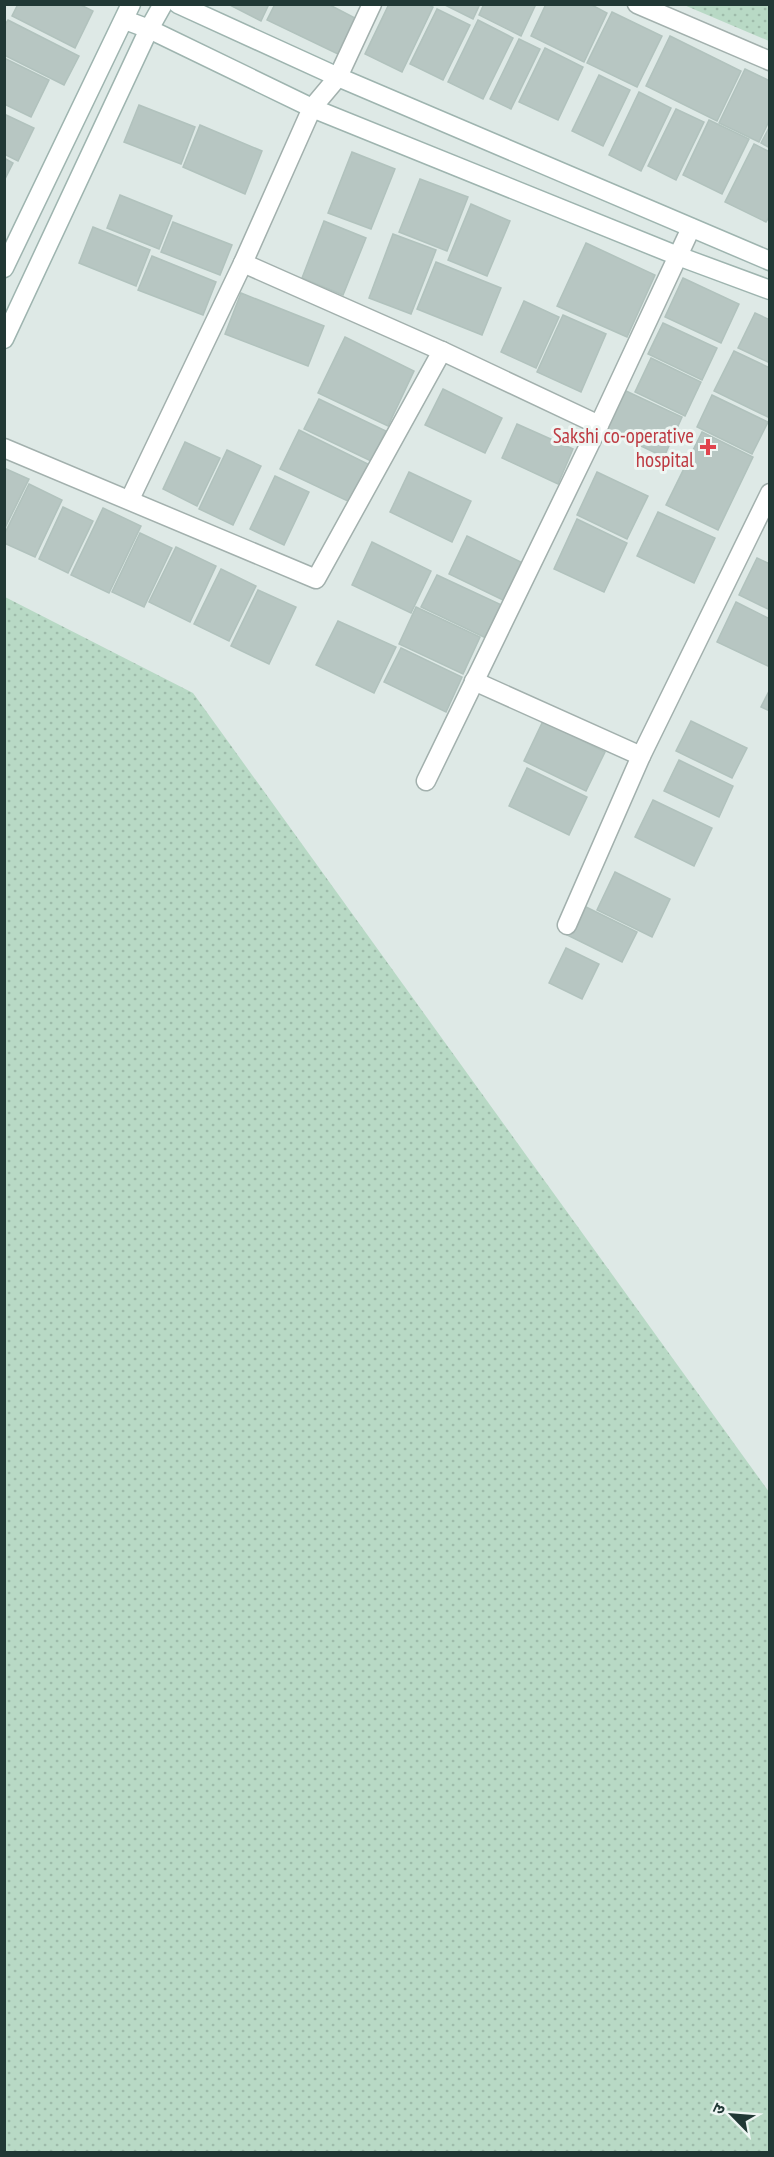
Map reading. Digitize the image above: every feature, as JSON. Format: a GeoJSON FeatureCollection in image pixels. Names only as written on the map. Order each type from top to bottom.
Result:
{"type":"FeatureCollection","features":[{"type":"Feature","properties":{"kind":"street"},"geometry":{"type":"LineString","coordinates":[[4,339],[149,29],[163,4]]}},
{"type":"Feature","properties":{"kind":"street"},"geometry":{"type":"LineString","coordinates":[[178,4],[338,77],[770,261]]}},
{"type":"Feature","properties":{"kind":"street"},"geometry":{"type":"LineString","coordinates":[[130,499],[243,263],[312,108],[338,77],[372,4]]}},
{"type":"Feature","properties":{"kind":"street"},"geometry":{"type":"LineString","coordinates":[[637,4],[770,61]]}},
{"type":"Feature","properties":{"kind":"street"},"geometry":{"type":"LineString","coordinates":[[4,268],[128,13],[149,29],[312,108],[678,256],[770,290]]}},
{"type":"Feature","properties":{"kind":"street"},"geometry":{"type":"LineString","coordinates":[[426,781],[600,424],[691,228]]}},
{"type":"Feature","properties":{"kind":"street"},"geometry":{"type":"LineString","coordinates":[[243,263],[600,424]]}},
{"type":"Feature","properties":{"kind":"street"},"geometry":{"type":"LineString","coordinates":[[4,448],[316,579],[442,351]]}},
{"type":"Feature","properties":{"kind":"street"},"geometry":{"type":"LineString","coordinates":[[567,925],[641,756],[769,495]]}},
{"type":"Feature","properties":{"kind":"street"},"geometry":{"type":"LineString","coordinates":[[474,681],[641,756]]}},
{"type":"Feature","properties":{"kind":"green space"},"geometry":{"type":"Polygon","coordinates":[[[684,5],[769,5],[769,41],[684,5]]]}},
{"type":"Feature","properties":{"kind":"green space"},"geometry":{"type":"Polygon","coordinates":[[[5,597],[193,693],[769,1492],[769,2152],[5,2152],[5,597]]]}},
{"type":"Feature","properties":{"kind":"building"},"geometry":{"type":"Polygon","coordinates":[[[18,4],[79,4],[93,11],[75,48],[12,16],[18,4]]]}},
{"type":"Feature","properties":{"kind":"building"},"geometry":{"type":"Polygon","coordinates":[[[228,4],[269,4],[261,21],[228,4]]]}},
{"type":"Feature","properties":{"kind":"building"},"geometry":{"type":"Polygon","coordinates":[[[275,4],[328,4],[357,19],[340,55],[267,20],[275,4]]]}},
{"type":"Feature","properties":{"kind":"building"},"geometry":{"type":"Polygon","coordinates":[[[389,4],[427,4],[433,7],[402,72],[365,54],[389,4]]]}},
{"type":"Feature","properties":{"kind":"building"},"geometry":{"type":"Polygon","coordinates":[[[443,4],[480,4],[473,19],[443,4]]]}},
{"type":"Feature","properties":{"kind":"building"},"geometry":{"type":"Polygon","coordinates":[[[484,4],[536,4],[521,36],[479,15],[484,4]]]}},
{"type":"Feature","properties":{"kind":"building"},"geometry":{"type":"Polygon","coordinates":[[[546,4],[590,4],[607,13],[584,62],[531,36],[546,4]]]}},
{"type":"Feature","properties":{"kind":"building"},"geometry":{"type":"Polygon","coordinates":[[[437,9],[470,25],[443,80],[410,64],[437,9]]]}},
{"type":"Feature","properties":{"kind":"building"},"geometry":{"type":"Polygon","coordinates":[[[612,12],[662,36],[637,87],[587,63],[612,12]]]}},
{"type":"Feature","properties":{"kind":"building"},"geometry":{"type":"Polygon","coordinates":[[[8,20],[79,56],[64,85],[4,55],[4,26],[8,20]]]}},
{"type":"Feature","properties":{"kind":"building"},"geometry":{"type":"Polygon","coordinates":[[[478,20],[513,38],[483,99],[448,82],[478,20]]]}},
{"type":"Feature","properties":{"kind":"building"},"geometry":{"type":"Polygon","coordinates":[[[670,36],[741,71],[717,121],[646,86],[670,36]]]}},
{"type":"Feature","properties":{"kind":"building"},"geometry":{"type":"Polygon","coordinates":[[[519,39],[540,49],[511,109],[490,99],[519,39]]]}},
{"type":"Feature","properties":{"kind":"building"},"geometry":{"type":"Polygon","coordinates":[[[545,48],[583,67],[558,120],[519,102],[545,48]]]}},
{"type":"Feature","properties":{"kind":"building"},"geometry":{"type":"Polygon","coordinates":[[[4,58],[49,80],[31,117],[4,104],[4,58]]]}},
{"type":"Feature","properties":{"kind":"building"},"geometry":{"type":"Polygon","coordinates":[[[745,69],[770,81],[770,119],[759,142],[719,123],[745,69]]]}},
{"type":"Feature","properties":{"kind":"building"},"geometry":{"type":"Polygon","coordinates":[[[599,75],[630,90],[603,146],[572,131],[599,75]]]}},
{"type":"Feature","properties":{"kind":"building"},"geometry":{"type":"Polygon","coordinates":[[[639,92],[671,108],[641,171],[609,155],[639,92]]]}},
{"type":"Feature","properties":{"kind":"building"},"geometry":{"type":"Polygon","coordinates":[[[139,105],[195,127],[181,164],[124,142],[139,105]]]}},
{"type":"Feature","properties":{"kind":"building"},"geometry":{"type":"Polygon","coordinates":[[[676,109],[704,122],[676,180],[648,166],[676,109]]]}},
{"type":"Feature","properties":{"kind":"building"},"geometry":{"type":"Polygon","coordinates":[[[4,114],[34,128],[18,161],[4,154],[4,114]]]}},
{"type":"Feature","properties":{"kind":"building"},"geometry":{"type":"Polygon","coordinates":[[[709,120],[749,139],[722,194],[683,175],[709,120]]]}},
{"type":"Feature","properties":{"kind":"building"},"geometry":{"type":"Polygon","coordinates":[[[200,125],[262,151],[245,194],[183,167],[200,125]]]}},
{"type":"Feature","properties":{"kind":"building"},"geometry":{"type":"Polygon","coordinates":[[[770,126],[770,148],[761,143],[770,126]]]}},
{"type":"Feature","properties":{"kind":"building"},"geometry":{"type":"Polygon","coordinates":[[[754,144],[770,152],[770,215],[766,222],[725,202],[754,144]]]}},
{"type":"Feature","properties":{"kind":"building"},"geometry":{"type":"Polygon","coordinates":[[[352,152],[395,169],[371,229],[328,213],[352,152]]]}},
{"type":"Feature","properties":{"kind":"building"},"geometry":{"type":"Polygon","coordinates":[[[4,158],[13,163],[4,181],[4,158]]]}},
{"type":"Feature","properties":{"kind":"building"},"geometry":{"type":"Polygon","coordinates":[[[420,179],[468,197],[447,251],[399,232],[420,179]]]}},
{"type":"Feature","properties":{"kind":"building"},"geometry":{"type":"Polygon","coordinates":[[[120,195],[172,216],[159,249],[107,228],[120,195]]]}},
{"type":"Feature","properties":{"kind":"building"},"geometry":{"type":"Polygon","coordinates":[[[471,204],[510,221],[487,276],[448,260],[471,204]]]}},
{"type":"Feature","properties":{"kind":"building"},"geometry":{"type":"Polygon","coordinates":[[[324,221],[366,238],[343,295],[302,278],[324,221]]]}},
{"type":"Feature","properties":{"kind":"building"},"geometry":{"type":"Polygon","coordinates":[[[173,222],[232,245],[220,275],[161,252],[173,222]]]}},
{"type":"Feature","properties":{"kind":"building"},"geometry":{"type":"Polygon","coordinates":[[[93,227],[150,250],[136,286],[79,263],[93,227]]]}},
{"type":"Feature","properties":{"kind":"building"},"geometry":{"type":"Polygon","coordinates":[[[393,234],[436,250],[411,314],[369,298],[393,234]]]}},
{"type":"Feature","properties":{"kind":"building"},"geometry":{"type":"Polygon","coordinates":[[[586,243],[655,275],[627,337],[557,306],[586,243]]]}},
{"type":"Feature","properties":{"kind":"building"},"geometry":{"type":"Polygon","coordinates":[[[152,256],[216,282],[203,315],[138,290],[152,256]]]}},
{"type":"Feature","properties":{"kind":"building"},"geometry":{"type":"Polygon","coordinates":[[[436,262],[501,288],[482,335],[417,309],[436,262]]]}},
{"type":"Feature","properties":{"kind":"building"},"geometry":{"type":"Polygon","coordinates":[[[683,278],[739,304],[721,343],[665,317],[683,278]]]}},
{"type":"Feature","properties":{"kind":"building"},"geometry":{"type":"Polygon","coordinates":[[[241,293],[324,326],[308,366],[225,334],[241,293]]]}},
{"type":"Feature","properties":{"kind":"building"},"geometry":{"type":"Polygon","coordinates":[[[524,301],[559,317],[536,368],[501,352],[524,301]]]}},
{"type":"Feature","properties":{"kind":"building"},"geometry":{"type":"Polygon","coordinates":[[[755,313],[770,320],[770,363],[738,348],[755,313]]]}},
{"type":"Feature","properties":{"kind":"building"},"geometry":{"type":"Polygon","coordinates":[[[563,315],[606,334],[581,392],[537,372],[563,315]]]}},
{"type":"Feature","properties":{"kind":"building"},"geometry":{"type":"Polygon","coordinates":[[[663,323],[717,348],[702,380],[648,354],[663,323]]]}},
{"type":"Feature","properties":{"kind":"building"},"geometry":{"type":"Polygon","coordinates":[[[345,337],[414,371],[388,426],[318,393],[345,337]]]}},
{"type":"Feature","properties":{"kind":"building"},"geometry":{"type":"Polygon","coordinates":[[[734,351],[770,368],[770,418],[714,391],[734,351]]]}},
{"type":"Feature","properties":{"kind":"building"},"geometry":{"type":"Polygon","coordinates":[[[651,358],[701,382],[685,416],[635,392],[651,358]]]}},
{"type":"Feature","properties":{"kind":"building"},"geometry":{"type":"Polygon","coordinates":[[[443,389],[502,418],[485,453],[425,425],[443,389]]]}},
{"type":"Feature","properties":{"kind":"building"},"geometry":{"type":"Polygon","coordinates":[[[626,391],[682,417],[664,457],[607,430],[626,391]]]}},
{"type":"Feature","properties":{"kind":"building"},"geometry":{"type":"Polygon","coordinates":[[[712,395],[768,422],[752,454],[697,427],[712,395]]]}},
{"type":"Feature","properties":{"kind":"building"},"geometry":{"type":"Polygon","coordinates":[[[319,399],[386,431],[371,461],[304,429],[319,399]]]}},
{"type":"Feature","properties":{"kind":"building"},"geometry":{"type":"Polygon","coordinates":[[[517,424],[573,449],[558,484],[502,458],[517,424]]]}},
{"type":"Feature","properties":{"kind":"building"},"geometry":{"type":"Polygon","coordinates":[[[299,430],[370,465],[352,503],[280,469],[299,430]]]}},
{"type":"Feature","properties":{"kind":"building"},"geometry":{"type":"Polygon","coordinates":[[[702,432],[753,457],[718,530],[666,505],[702,432]]]}},
{"type":"Feature","properties":{"kind":"building"},"geometry":{"type":"Polygon","coordinates":[[[185,442],[220,458],[197,506],[163,489],[185,442]]]}},
{"type":"Feature","properties":{"kind":"building"},"geometry":{"type":"Polygon","coordinates":[[[227,450],[261,466],[233,525],[199,509],[227,450]]]}},
{"type":"Feature","properties":{"kind":"building"},"geometry":{"type":"Polygon","coordinates":[[[4,468],[29,479],[4,530],[4,468]]]}},
{"type":"Feature","properties":{"kind":"building"},"geometry":{"type":"Polygon","coordinates":[[[409,472],[471,501],[452,542],[390,512],[409,472]]]}},
{"type":"Feature","properties":{"kind":"building"},"geometry":{"type":"Polygon","coordinates":[[[597,472],[648,496],[627,539],[577,515],[597,472]]]}},
{"type":"Feature","properties":{"kind":"building"},"geometry":{"type":"Polygon","coordinates":[[[275,476],[309,492],[284,545],[250,529],[275,476]]]}},
{"type":"Feature","properties":{"kind":"building"},"geometry":{"type":"Polygon","coordinates":[[[29,484],[62,500],[35,557],[4,543],[4,535],[29,484]]]}},
{"type":"Feature","properties":{"kind":"building"},"geometry":{"type":"Polygon","coordinates":[[[63,507],[93,521],[68,573],[39,559],[63,507]]]}},
{"type":"Feature","properties":{"kind":"building"},"geometry":{"type":"Polygon","coordinates":[[[103,508],[141,526],[109,593],[71,575],[103,508]]]}},
{"type":"Feature","properties":{"kind":"building"},"geometry":{"type":"Polygon","coordinates":[[[658,512],[715,538],[694,583],[637,556],[658,512]]]}},
{"type":"Feature","properties":{"kind":"building"},"geometry":{"type":"Polygon","coordinates":[[[577,519],[627,543],[604,592],[554,569],[577,519]]]}},
{"type":"Feature","properties":{"kind":"building"},"geometry":{"type":"Polygon","coordinates":[[[140,533],[172,548],[144,607],[112,592],[140,533]]]}},
{"type":"Feature","properties":{"kind":"building"},"geometry":{"type":"Polygon","coordinates":[[[467,536],[523,563],[505,601],[449,574],[467,536]]]}},
{"type":"Feature","properties":{"kind":"building"},"geometry":{"type":"Polygon","coordinates":[[[372,542],[431,571],[411,613],[352,585],[372,542]]]}},
{"type":"Feature","properties":{"kind":"building"},"geometry":{"type":"Polygon","coordinates":[[[176,547],[216,566],[190,622],[149,602],[176,547]]]}},
{"type":"Feature","properties":{"kind":"building"},"geometry":{"type":"Polygon","coordinates":[[[757,558],[770,564],[770,610],[739,595],[757,558]]]}},
{"type":"Feature","properties":{"kind":"building"},"geometry":{"type":"Polygon","coordinates":[[[221,569],[256,586],[229,641],[194,624],[221,569]]]}},
{"type":"Feature","properties":{"kind":"building"},"geometry":{"type":"Polygon","coordinates":[[[437,575],[506,607],[490,640],[421,607],[437,575]]]}},
{"type":"Feature","properties":{"kind":"building"},"geometry":{"type":"Polygon","coordinates":[[[258,590],[296,607],[269,664],[231,646],[258,590]]]}},
{"type":"Feature","properties":{"kind":"building"},"geometry":{"type":"Polygon","coordinates":[[[736,602],[770,619],[770,667],[717,642],[736,602]]]}},
{"type":"Feature","properties":{"kind":"building"},"geometry":{"type":"Polygon","coordinates":[[[416,607],[480,637],[463,674],[399,644],[416,607]]]}},
{"type":"Feature","properties":{"kind":"building"},"geometry":{"type":"Polygon","coordinates":[[[338,621],[396,647],[374,693],[316,665],[338,621]]]}},
{"type":"Feature","properties":{"kind":"building"},"geometry":{"type":"Polygon","coordinates":[[[401,648],[462,677],[446,712],[384,682],[401,648]]]}},
{"type":"Feature","properties":{"kind":"building"},"geometry":{"type":"Polygon","coordinates":[[[770,689],[770,711],[761,707],[770,689]]]}},
{"type":"Feature","properties":{"kind":"building"},"geometry":{"type":"Polygon","coordinates":[[[543,721],[605,752],[586,791],[524,761],[543,721]]]}},
{"type":"Feature","properties":{"kind":"building"},"geometry":{"type":"Polygon","coordinates":[[[691,721],[747,748],[732,778],[676,751],[691,721]]]}},
{"type":"Feature","properties":{"kind":"building"},"geometry":{"type":"Polygon","coordinates":[[[679,760],[733,786],[719,817],[664,791],[679,760]]]}},
{"type":"Feature","properties":{"kind":"building"},"geometry":{"type":"Polygon","coordinates":[[[527,768],[587,797],[569,835],[509,806],[527,768]]]}},
{"type":"Feature","properties":{"kind":"building"},"geometry":{"type":"Polygon","coordinates":[[[653,800],[712,828],[694,866],[635,837],[653,800]]]}},
{"type":"Feature","properties":{"kind":"building"},"geometry":{"type":"Polygon","coordinates":[[[615,872],[670,899],[652,937],[597,910],[615,872]]]}},
{"type":"Feature","properties":{"kind":"building"},"geometry":{"type":"Polygon","coordinates":[[[582,905],[637,932],[622,962],[567,935],[582,905]]]}},
{"type":"Feature","properties":{"kind":"building"},"geometry":{"type":"Polygon","coordinates":[[[566,948],[599,964],[582,999],[549,983],[566,948]]]}},
{"type":"Feature","properties":{"kind":"place","name":"Sakshi co-operative hospital"},"geometry":{"type":"Point","coordinates":[708,447]}}]}
